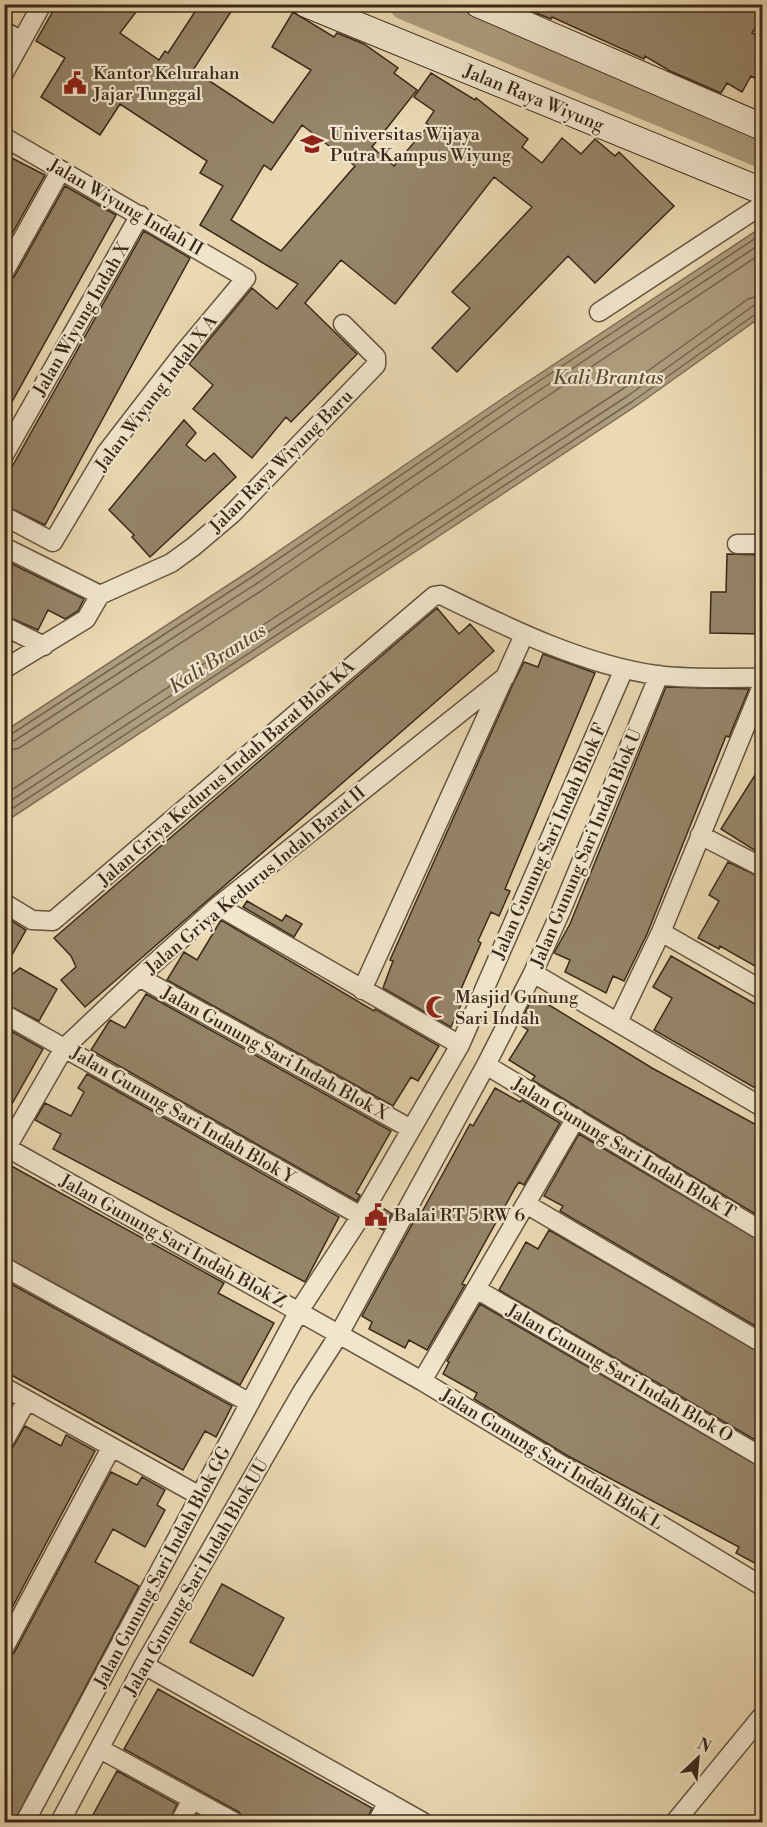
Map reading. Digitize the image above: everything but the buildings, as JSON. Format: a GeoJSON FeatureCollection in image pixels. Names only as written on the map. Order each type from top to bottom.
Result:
{"type":"FeatureCollection","features":[{"type":"Feature","properties":{"kind":"main road","name":"Jalan Raya Wiyung"},"geometry":{"type":"LineString","coordinates":[[306,4],[762,191]]}},
{"type":"Feature","properties":{"kind":"main road"},"geometry":{"type":"LineString","coordinates":[[478,4],[762,127]]}},
{"type":"Feature","properties":{"kind":"street"},"geometry":{"type":"LineString","coordinates":[[4,73],[42,4]]}},
{"type":"Feature","properties":{"kind":"street"},"geometry":{"type":"LineString","coordinates":[[4,31],[22,41]]}},
{"type":"Feature","properties":{"kind":"street","name":"Jalan Wiyung Indah II"},"geometry":{"type":"LineString","coordinates":[[4,137],[246,278]]}},
{"type":"Feature","properties":{"kind":"street"},"geometry":{"type":"LineString","coordinates":[[4,272],[61,170]]}},
{"type":"Feature","properties":{"kind":"street"},"geometry":{"type":"LineString","coordinates":[[599,312],[762,205]]}},
{"type":"Feature","properties":{"kind":"street","name":"Jalan Wiyung Indah X"},"geometry":{"type":"LineString","coordinates":[[4,455],[140,215]]}},
{"type":"Feature","properties":{"kind":"street","name":"Jalan Wiyung Indah X A"},"geometry":{"type":"LineString","coordinates":[[4,516],[53,542],[106,453],[184,351],[246,278]]}},
{"type":"Feature","properties":{"kind":"street","name":"Jalan Raya Wiyung Baru"},"geometry":{"type":"LineString","coordinates":[[100,595],[171,563],[193,547],[232,514],[376,365],[376,357],[343,324]]}},
{"type":"Feature","properties":{"kind":"street"},"geometry":{"type":"LineString","coordinates":[[737,544],[762,544]]}},
{"type":"Feature","properties":{"kind":"street"},"geometry":{"type":"LineString","coordinates":[[4,547],[100,595],[86,619],[4,669]]}},
{"type":"Feature","properties":{"kind":"street","name":"Jalan Griya Kedurus Indah Barat Blok KA"},"geometry":{"type":"LineString","coordinates":[[4,903],[32,920],[53,921],[431,598],[441,595],[524,635]]}},
{"type":"Feature","properties":{"kind":"street"},"geometry":{"type":"LineString","coordinates":[[4,626],[44,646]]}},
{"type":"Feature","properties":{"kind":"street"},"geometry":{"type":"LineString","coordinates":[[524,635],[624,669],[659,675],[762,678]]}},
{"type":"Feature","properties":{"kind":"street","name":"Jalan Griya Kedurus Indah Barat II"},"geometry":{"type":"LineString","coordinates":[[6,1146],[64,1048],[218,906],[505,678],[524,635]]}},
{"type":"Feature","properties":{"kind":"street","name":"Jalan Gunung Sari Indah Blok F"},"geometry":{"type":"LineString","coordinates":[[299,1311],[361,1216],[460,1045],[624,669]]}},
{"type":"Feature","properties":{"kind":"street","name":"Jalan Gunung Sari Indah Blok U"},"geometry":{"type":"LineString","coordinates":[[339,1336],[486,1065],[533,973],[659,675]]}},
{"type":"Feature","properties":{"kind":"street"},"geometry":{"type":"LineString","coordinates":[[362,990],[505,678]]}},
{"type":"Feature","properties":{"kind":"street"},"geometry":{"type":"LineString","coordinates":[[618,1022],[661,932],[762,686]]}},
{"type":"Feature","properties":{"kind":"street"},"geometry":{"type":"LineString","coordinates":[[700,835],[762,867]]}},
{"type":"Feature","properties":{"kind":"street"},"geometry":{"type":"LineString","coordinates":[[218,906],[460,1045]]}},
{"type":"Feature","properties":{"kind":"street"},"geometry":{"type":"LineString","coordinates":[[661,932],[762,990]]}},
{"type":"Feature","properties":{"kind":"street"},"geometry":{"type":"LineString","coordinates":[[533,973],[762,1107]]}},
{"type":"Feature","properties":{"kind":"street","name":"Jalan Gunung Sari Indah Blok X"},"geometry":{"type":"LineString","coordinates":[[139,977],[411,1129]]}},
{"type":"Feature","properties":{"kind":"street","name":"Jalan Gunung Sari Indah Blok Y"},"geometry":{"type":"LineString","coordinates":[[4,1014],[361,1216]]}},
{"type":"Feature","properties":{"kind":"street","name":"Jalan Gunung Sari Indah Blok T"},"geometry":{"type":"LineString","coordinates":[[486,1065],[762,1231]]}},
{"type":"Feature","properties":{"kind":"street"},"geometry":{"type":"LineString","coordinates":[[422,1381],[478,1290],[576,1118]]}},
{"type":"Feature","properties":{"kind":"street","name":"Jalan Gunung Sari Indah Blok Z"},"geometry":{"type":"LineString","coordinates":[[6,1146],[299,1311],[339,1336]]}},
{"type":"Feature","properties":{"kind":"street"},"geometry":{"type":"LineString","coordinates":[[526,1204],[762,1342]]}},
{"type":"Feature","properties":{"kind":"street"},"geometry":{"type":"LineString","coordinates":[[4,1267],[250,1403]]}},
{"type":"Feature","properties":{"kind":"street","name":"Jalan Gunung Sari Indah Blok O"},"geometry":{"type":"LineString","coordinates":[[478,1290],[762,1457]]}},
{"type":"Feature","properties":{"kind":"street","name":"Jalan Gunung Sari Indah Blok GG"},"geometry":{"type":"LineString","coordinates":[[24,1822],[299,1311]]}},
{"type":"Feature","properties":{"kind":"street","name":"Jalan Gunung Sari Indah Blok L"},"geometry":{"type":"LineString","coordinates":[[339,1336],[422,1381],[762,1586]]}},
{"type":"Feature","properties":{"kind":"street","name":"Jalan Gunung Sari Indah Blok UU"},"geometry":{"type":"LineString","coordinates":[[60,1822],[144,1665],[302,1392],[339,1336]]}},
{"type":"Feature","properties":{"kind":"street"},"geometry":{"type":"LineString","coordinates":[[4,1387],[200,1496]]}},
{"type":"Feature","properties":{"kind":"street"},"geometry":{"type":"LineString","coordinates":[[4,1441],[27,1400]]}},
{"type":"Feature","properties":{"kind":"street"},"geometry":{"type":"LineString","coordinates":[[4,1648],[111,1448]]}},
{"type":"Feature","properties":{"kind":"street"},"geometry":{"type":"LineString","coordinates":[[144,1665],[423,1822]]}},
{"type":"Feature","properties":{"kind":"street"},"geometry":{"type":"LineString","coordinates":[[675,1822],[762,1716]]}},
{"type":"Feature","properties":{"kind":"street"},"geometry":{"type":"LineString","coordinates":[[100,1749],[234,1822]]}},
{"type":"Feature","properties":{"kind":"street"},"geometry":{"type":"LineString","coordinates":[[180,1822],[192,1799]]}},
{"type":"Feature","properties":{"kind":"street"},"geometry":{"type":"LineString","coordinates":[[377,1822],[388,1802]]}},
{"type":"Feature","properties":{"kind":"water","name":"Kali Brantas"},"geometry":{"type":"Polygon","coordinates":[[[762,227],[762,316],[636,406],[5,822],[5,731],[251,570],[509,394],[762,227]]]}},
{"type":"Feature","properties":{"kind":"waterway"},"geometry":{"type":"LineString","coordinates":[[405,4],[762,152]]}},
{"type":"Feature","properties":{"kind":"place","name":"Kantor Kelurahan Jajar Tunggal"},"geometry":{"type":"Point","coordinates":[75,83]}},
{"type":"Feature","properties":{"kind":"place","name":"Universitas Wijaya Putra Kampus Wiyung"},"geometry":{"type":"Point","coordinates":[312,144]}},
{"type":"Feature","properties":{"kind":"place","name":"Masjid Gunung Sari Indah"},"geometry":{"type":"Point","coordinates":[437,1007]}},
{"type":"Feature","properties":{"kind":"place","name":"Balai RT 5 RW 6"},"geometry":{"type":"Point","coordinates":[376,1215]}}]}
